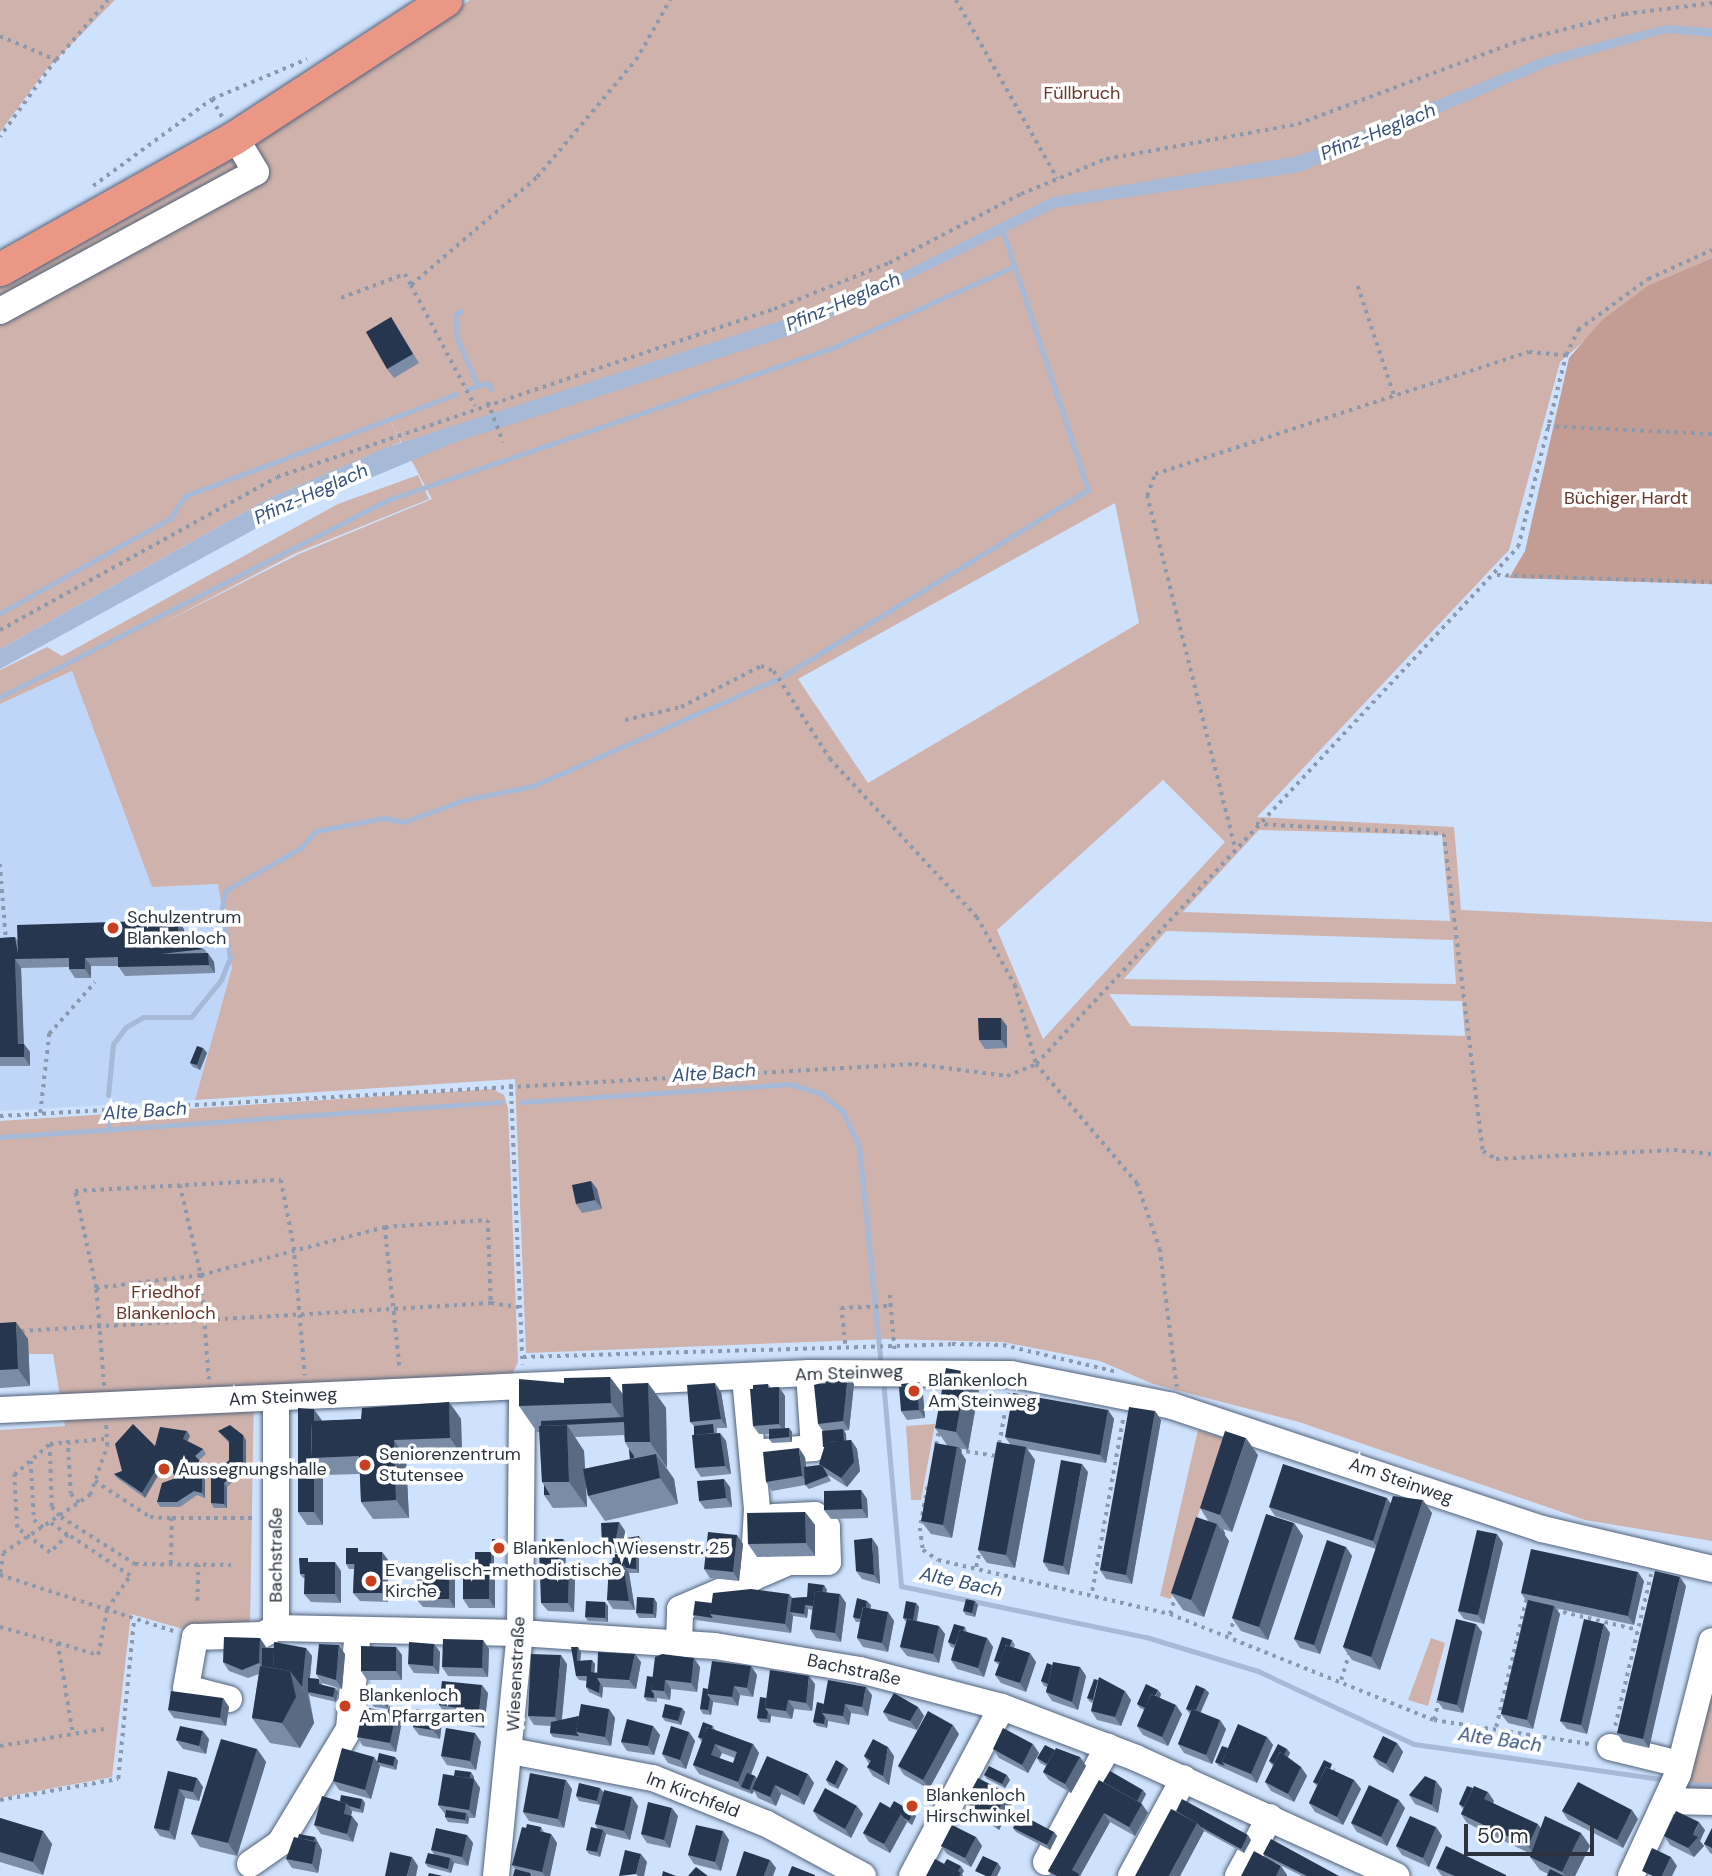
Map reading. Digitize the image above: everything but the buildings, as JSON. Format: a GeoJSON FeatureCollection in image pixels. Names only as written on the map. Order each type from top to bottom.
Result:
{"type":"FeatureCollection","features":[{"type":"Feature","properties":{"kind":"main road"},"geometry":{"type":"LineString","coordinates":[[0,269],[235,138],[445,0]]}},
{"type":"Feature","properties":{"kind":"street"},"geometry":{"type":"LineString","coordinates":[[0,311],[256,172],[235,138]]}},
{"type":"Feature","properties":{"kind":"street","name":"Am Steinweg"},"geometry":{"type":"LineString","coordinates":[[0,1410],[104,1390],[522,1387],[884,1371],[1011,1374],[1128,1395],[1172,1406],[1542,1530],[1712,1569]]}},
{"type":"Feature","properties":{"kind":"street"},"geometry":{"type":"LineString","coordinates":[[754,1452],[814,1448],[809,1373]]}},
{"type":"Feature","properties":{"kind":"street"},"geometry":{"type":"LineString","coordinates":[[745,1377],[754,1452],[757,1513],[753,1578]]}},
{"type":"Feature","properties":{"kind":"street","name":"Bachstraße"},"geometry":{"type":"LineString","coordinates":[[276,1628],[276,1518],[284,1387]]}},
{"type":"Feature","properties":{"kind":"street","name":"Wiesenstraße"},"geometry":{"type":"LineString","coordinates":[[496,1876],[511,1751],[520,1633],[522,1387]]}},
{"type":"Feature","properties":{"kind":"street"},"geometry":{"type":"LineString","coordinates":[[679,1643],[680,1609],[789,1562],[828,1562],[827,1527],[815,1515],[757,1513]]}},
{"type":"Feature","properties":{"kind":"street","name":"Bachstraße"},"geometry":{"type":"LineString","coordinates":[[195,1637],[262,1635],[276,1628],[520,1633],[679,1643],[860,1670],[1002,1707],[1108,1747],[1184,1778],[1396,1876]]}},
{"type":"Feature","properties":{"kind":"street"},"geometry":{"type":"LineString","coordinates":[[250,1864],[280,1843],[349,1729],[358,1630]]}},
{"type":"Feature","properties":{"kind":"street"},"geometry":{"type":"LineString","coordinates":[[195,1637],[187,1688],[229,1699]]}},
{"type":"Feature","properties":{"kind":"street"},"geometry":{"type":"LineString","coordinates":[[1631,1876],[1674,1783],[1712,1641]]}},
{"type":"Feature","properties":{"kind":"street"},"geometry":{"type":"LineString","coordinates":[[912,1876],[1002,1707]]}},
{"type":"Feature","properties":{"kind":"street"},"geometry":{"type":"LineString","coordinates":[[1046,1862],[1108,1747]]}},
{"type":"Feature","properties":{"kind":"street"},"geometry":{"type":"LineString","coordinates":[[1610,1747],[1712,1802]]}},
{"type":"Feature","properties":{"kind":"street","name":"Im Kirchfeld"},"geometry":{"type":"LineString","coordinates":[[511,1751],[653,1778],[767,1824],[863,1876]]}},
{"type":"Feature","properties":{"kind":"street"},"geometry":{"type":"LineString","coordinates":[[1131,1876],[1184,1778]]}},
{"type":"Feature","properties":{"kind":"street"},"geometry":{"type":"LineString","coordinates":[[1238,1876],[1269,1817]]}},
{"type":"Feature","properties":{"kind":"path"},"geometry":{"type":"LineString","coordinates":[[0,137],[55,60],[108,0]]}},
{"type":"Feature","properties":{"kind":"path"},"geometry":{"type":"LineString","coordinates":[[411,285],[537,177],[584,127],[636,60],[670,0]]}},
{"type":"Feature","properties":{"kind":"path"},"geometry":{"type":"LineString","coordinates":[[956,0],[1057,178]]}},
{"type":"Feature","properties":{"kind":"path"},"geometry":{"type":"LineString","coordinates":[[0,630],[277,477],[475,405],[774,309],[889,262],[1057,178],[1175,142],[1298,124],[1522,40],[1625,14],[1712,3]]}},
{"type":"Feature","properties":{"kind":"path"},"geometry":{"type":"LineString","coordinates":[[0,36],[55,60]]}},
{"type":"Feature","properties":{"kind":"path"},"geometry":{"type":"LineString","coordinates":[[85,191],[233,86],[320,54]]}},
{"type":"Feature","properties":{"kind":"path"},"geometry":{"type":"LineString","coordinates":[[0,1116],[525,1082],[915,1065],[1007,1076],[1036,1064],[1235,846],[1496,575],[1518,547],[1566,355],[1578,330],[1603,307],[1712,250]]}},
{"type":"Feature","properties":{"kind":"path"},"geometry":{"type":"LineString","coordinates":[[341,298],[405,274],[475,405]]}},
{"type":"Feature","properties":{"kind":"path"},"geometry":{"type":"LineString","coordinates":[[1358,286],[1395,398]]}},
{"type":"Feature","properties":{"kind":"path"},"geometry":{"type":"LineString","coordinates":[[1235,846],[1147,496],[1155,474],[1530,352],[1566,355]]}},
{"type":"Feature","properties":{"kind":"path"},"geometry":{"type":"LineString","coordinates":[[488,402],[503,442]]}},
{"type":"Feature","properties":{"kind":"path"},"geometry":{"type":"LineString","coordinates":[[1547,426],[1712,434]]}},
{"type":"Feature","properties":{"kind":"path"},"geometry":{"type":"LineString","coordinates":[[1496,575],[1712,582]]}},
{"type":"Feature","properties":{"kind":"path"},"geometry":{"type":"LineString","coordinates":[[625,720],[681,707],[761,666],[774,671],[854,788],[977,917],[1015,985],[1036,1064],[1119,1159],[1149,1210],[1177,1377],[1172,1406]]}},
{"type":"Feature","properties":{"kind":"path"},"geometry":{"type":"LineString","coordinates":[[1256,824],[1444,834],[1483,1151],[1496,1158],[1674,1150],[1712,1154]]}},
{"type":"Feature","properties":{"kind":"path"},"geometry":{"type":"LineString","coordinates":[[0,864],[6,938]]}},
{"type":"Feature","properties":{"kind":"path"},"geometry":{"type":"LineString","coordinates":[[40,1113],[50,1034],[95,982]]}},
{"type":"Feature","properties":{"kind":"path"},"geometry":{"type":"LineString","coordinates":[[511,1084],[523,1357],[894,1344],[886,1306],[890,1295]]}},
{"type":"Feature","properties":{"kind":"path"},"geometry":{"type":"LineString","coordinates":[[195,1637],[0,1574],[2,1554],[80,1503],[95,1481],[106,1439],[96,1288],[75,1191],[281,1180],[294,1247],[305,1377]]}},
{"type":"Feature","properties":{"kind":"path"},"geometry":{"type":"LineString","coordinates":[[180,1185],[201,1275],[209,1380]]}},
{"type":"Feature","properties":{"kind":"path"},"geometry":{"type":"LineString","coordinates":[[96,1288],[201,1275],[294,1247],[385,1227],[488,1220],[491,1303]]}},
{"type":"Feature","properties":{"kind":"path"},"geometry":{"type":"LineString","coordinates":[[385,1227],[397,1309],[400,1373],[387,1374]]}},
{"type":"Feature","properties":{"kind":"path"},"geometry":{"type":"LineString","coordinates":[[10,1332],[205,1323],[491,1303],[521,1307]]}},
{"type":"Feature","properties":{"kind":"path"},"geometry":{"type":"LineString","coordinates":[[845,1344],[841,1308],[886,1306]]}},
{"type":"Feature","properties":{"kind":"path"},"geometry":{"type":"LineString","coordinates":[[994,1469],[1011,1374]]}},
{"type":"Feature","properties":{"kind":"path"},"geometry":{"type":"LineString","coordinates":[[284,1387],[305,1377],[319,1376]]}},
{"type":"Feature","properties":{"kind":"path"},"geometry":{"type":"LineString","coordinates":[[196,1381],[221,1380]]}},
{"type":"Feature","properties":{"kind":"path"},"geometry":{"type":"LineString","coordinates":[[1092,1591],[1128,1395]]}},
{"type":"Feature","properties":{"kind":"path"},"geometry":{"type":"LineString","coordinates":[[933,1457],[940,1420]]}},
{"type":"Feature","properties":{"kind":"path"},"geometry":{"type":"LineString","coordinates":[[68,1535],[57,1553],[29,1538],[18,1528],[13,1475],[50,1444],[68,1440],[106,1439]]}},
{"type":"Feature","properties":{"kind":"path"},"geometry":{"type":"LineString","coordinates":[[68,1440],[71,1494],[80,1503]]}},
{"type":"Feature","properties":{"kind":"path"},"geometry":{"type":"LineString","coordinates":[[50,1444],[52,1507],[61,1517],[135,1564],[231,1565]]}},
{"type":"Feature","properties":{"kind":"path"},"geometry":{"type":"LineString","coordinates":[[936,1445],[996,1457]]}},
{"type":"Feature","properties":{"kind":"path"},"geometry":{"type":"LineString","coordinates":[[31,1461],[34,1520],[44,1528]]}},
{"type":"Feature","properties":{"kind":"path"},"geometry":{"type":"LineString","coordinates":[[95,1481],[150,1517],[276,1518]]}},
{"type":"Feature","properties":{"kind":"path"},"geometry":{"type":"LineString","coordinates":[[929,1481],[923,1550],[976,1567],[1092,1591],[1170,1614],[1229,1635],[1434,1720],[1496,1727],[1610,1747],[1656,1555]]}},
{"type":"Feature","properties":{"kind":"path"},"geometry":{"type":"LineString","coordinates":[[171,1564],[172,1518]]}},
{"type":"Feature","properties":{"kind":"path"},"geometry":{"type":"LineString","coordinates":[[0,1627],[98,1656],[107,1609],[130,1576],[51,1523]]}},
{"type":"Feature","properties":{"kind":"path"},"geometry":{"type":"LineString","coordinates":[[976,1567],[981,1543]]}},
{"type":"Feature","properties":{"kind":"path"},"geometry":{"type":"LineString","coordinates":[[197,1601],[198,1565]]}},
{"type":"Feature","properties":{"kind":"path"},"geometry":{"type":"LineString","coordinates":[[1170,1614],[1178,1588]]}},
{"type":"Feature","properties":{"kind":"path"},"geometry":{"type":"LineString","coordinates":[[1496,1727],[1528,1591]]}},
{"type":"Feature","properties":{"kind":"path"},"geometry":{"type":"LineString","coordinates":[[1525,1603],[1538,1606]]}},
{"type":"Feature","properties":{"kind":"path"},"geometry":{"type":"LineString","coordinates":[[1229,1635],[1237,1609]]}},
{"type":"Feature","properties":{"kind":"path"},"geometry":{"type":"LineString","coordinates":[[1550,1609],[1638,1630]]}},
{"type":"Feature","properties":{"kind":"path"},"geometry":{"type":"LineString","coordinates":[[0,1800],[118,1779],[134,1619]]}},
{"type":"Feature","properties":{"kind":"path"},"geometry":{"type":"LineString","coordinates":[[1340,1681],[1354,1641]]}},
{"type":"Feature","properties":{"kind":"path"},"geometry":{"type":"LineString","coordinates":[[58,1643],[73,1734]]}},
{"type":"Feature","properties":{"kind":"path"},"geometry":{"type":"LineString","coordinates":[[1434,1720],[1440,1694]]}},
{"type":"Feature","properties":{"kind":"path"},"geometry":{"type":"LineString","coordinates":[[0,1746],[104,1729]]}},
{"type":"Feature","properties":{"kind":"shaded area","name":"Schulzentrum Blankenloch"},"geometry":{"type":"Polygon","coordinates":[[[72,671],[152,887],[218,884],[232,968],[195,1100],[0,1111],[0,704],[72,671]]]}},
{"type":"Feature","properties":{"kind":"green space"},"geometry":{"type":"Polygon","coordinates":[[[0,0],[115,0],[46,70],[0,132],[0,0]]]}},
{"type":"Feature","properties":{"kind":"green space","name":"Füllbruch"},"geometry":{"type":"Polygon","coordinates":[[[470,0],[1712,0],[1712,258],[1649,285],[1560,362],[1509,550],[1257,817],[1454,827],[1461,910],[1712,922],[1712,1541],[1585,1520],[1299,1422],[1153,1384],[1100,1361],[1003,1342],[887,1339],[526,1353],[515,1079],[195,1100],[232,968],[218,884],[152,887],[72,671],[0,704],[0,670],[47,647],[62,656],[338,504],[418,475],[429,499],[296,553],[155,627],[299,554],[432,499],[382,405],[401,442],[272,497],[0,649],[0,284],[249,146],[470,0]],[[1115,503],[798,679],[868,783],[1139,623],[1115,503]],[[1163,780],[997,930],[1043,1039],[1225,842],[1163,780]],[[1259,830],[1183,912],[1450,921],[1442,835],[1259,830]],[[1166,931],[1124,979],[1456,984],[1453,940],[1166,931]],[[1109,994],[1131,1026],[1465,1036],[1462,1001],[1109,994]]]}},
{"type":"Feature","properties":{"kind":"green space","name":"Büchiger Hardt"},"geometry":{"type":"Polygon","coordinates":[[[1712,258],[1712,584],[1509,578],[1525,551],[1569,358],[1602,320],[1649,285],[1712,258]]]}},
{"type":"Feature","properties":{"kind":"green space","name":"Friedhof Blankenloch"},"geometry":{"type":"Polygon","coordinates":[[[493,1089],[504,1095],[508,1108],[518,1362],[510,1379],[254,1390],[250,1629],[190,1631],[131,1614],[112,1777],[0,1798],[0,1430],[65,1426],[53,1354],[28,1354],[0,1341],[0,1121],[493,1089]]]}},
{"type":"Feature","properties":{"kind":"green space"},"geometry":{"type":"Polygon","coordinates":[[[935,1424],[921,1500],[911,1500],[906,1426],[935,1424]]]}},
{"type":"Feature","properties":{"kind":"green space"},"geometry":{"type":"Polygon","coordinates":[[[1198,1430],[1223,1438],[1171,1599],[1160,1596],[1198,1430]]]}},
{"type":"Feature","properties":{"kind":"green space"},"geometry":{"type":"Polygon","coordinates":[[[1431,1638],[1445,1643],[1428,1706],[1408,1700],[1431,1638]]]}},
{"type":"Feature","properties":{"kind":"green space"},"geometry":{"type":"Polygon","coordinates":[[[1712,1663],[1712,1795],[1678,1793],[1712,1663]]]}},
{"type":"Feature","properties":{"kind":"water","name":"Pfinz-Heglach"},"geometry":{"type":"Polygon","coordinates":[[[1666,25],[1712,28],[1712,37],[1666,33],[1549,66],[1300,172],[1055,208],[801,332],[459,441],[279,516],[0,669],[0,649],[272,497],[388,447],[792,317],[887,280],[1053,197],[1298,156],[1547,56],[1666,25]]]}},
{"type":"Feature","properties":{"kind":"waterway"},"geometry":{"type":"LineString","coordinates":[[783,676],[1088,490],[1003,231]]}},
{"type":"Feature","properties":{"kind":"waterway"},"geometry":{"type":"LineString","coordinates":[[0,697],[391,499],[830,349],[1015,266]]}},
{"type":"Feature","properties":{"kind":"waterway"},"geometry":{"type":"LineString","coordinates":[[461,311],[455,314],[457,338],[478,386]]}},
{"type":"Feature","properties":{"kind":"waterway"},"geometry":{"type":"LineString","coordinates":[[468,389],[488,383],[491,389]]}},
{"type":"Feature","properties":{"kind":"waterway"},"geometry":{"type":"LineString","coordinates":[[0,613],[171,518],[185,496],[456,394]]}},
{"type":"Feature","properties":{"kind":"waterway"},"geometry":{"type":"LineString","coordinates":[[108,1095],[113,1044],[126,1027],[143,1017],[191,1017],[221,980],[230,958],[222,909],[225,891],[301,848],[316,831],[384,818],[404,822],[464,800],[533,786],[775,680]]}},
{"type":"Feature","properties":{"kind":"waterway","name":"Alte Bach"},"geometry":{"type":"LineString","coordinates":[[521,1102],[790,1084],[822,1094],[843,1112],[859,1146],[881,1367]]}},
{"type":"Feature","properties":{"kind":"waterway","name":"Alte Bach"},"geometry":{"type":"LineString","coordinates":[[0,1137],[501,1102]]}},
{"type":"Feature","properties":{"kind":"waterway"},"geometry":{"type":"LineString","coordinates":[[109,1117],[109,1129]]}},
{"type":"Feature","properties":{"kind":"waterway","name":"Alte Bach"},"geometry":{"type":"LineString","coordinates":[[883,1380],[901,1586],[1146,1637],[1258,1671],[1414,1744],[1667,1780]]}},
{"type":"Feature","properties":{"kind":"waterway","name":"Alte Bach"},"geometry":{"type":"LineString","coordinates":[[1684,1784],[1712,1785]]}},
{"type":"Feature","properties":{"kind":"place","name":"Schulzentrum Blankenloch"},"geometry":{"type":"Point","coordinates":[113,928]}},
{"type":"Feature","properties":{"kind":"place","name":"Blankenloch Am Steinweg"},"geometry":{"type":"Point","coordinates":[914,1391]}},
{"type":"Feature","properties":{"kind":"place","name":"Seniorenzentrum Stutensee"},"geometry":{"type":"Point","coordinates":[365,1465]}},
{"type":"Feature","properties":{"kind":"place","name":"Aussegnungshalle"},"geometry":{"type":"Point","coordinates":[164,1469]}},
{"type":"Feature","properties":{"kind":"place","name":"Blankenloch Wiesenstr. 25"},"geometry":{"type":"Point","coordinates":[499,1548]}},
{"type":"Feature","properties":{"kind":"place","name":"Evangelisch-methodistische Kirche"},"geometry":{"type":"Point","coordinates":[371,1581]}},
{"type":"Feature","properties":{"kind":"place","name":"Blankenloch Am Pfarrgarten"},"geometry":{"type":"Point","coordinates":[345,1706]}},
{"type":"Feature","properties":{"kind":"place","name":"Blankenloch Hirschwinkel"},"geometry":{"type":"Point","coordinates":[912,1806]}}]}
